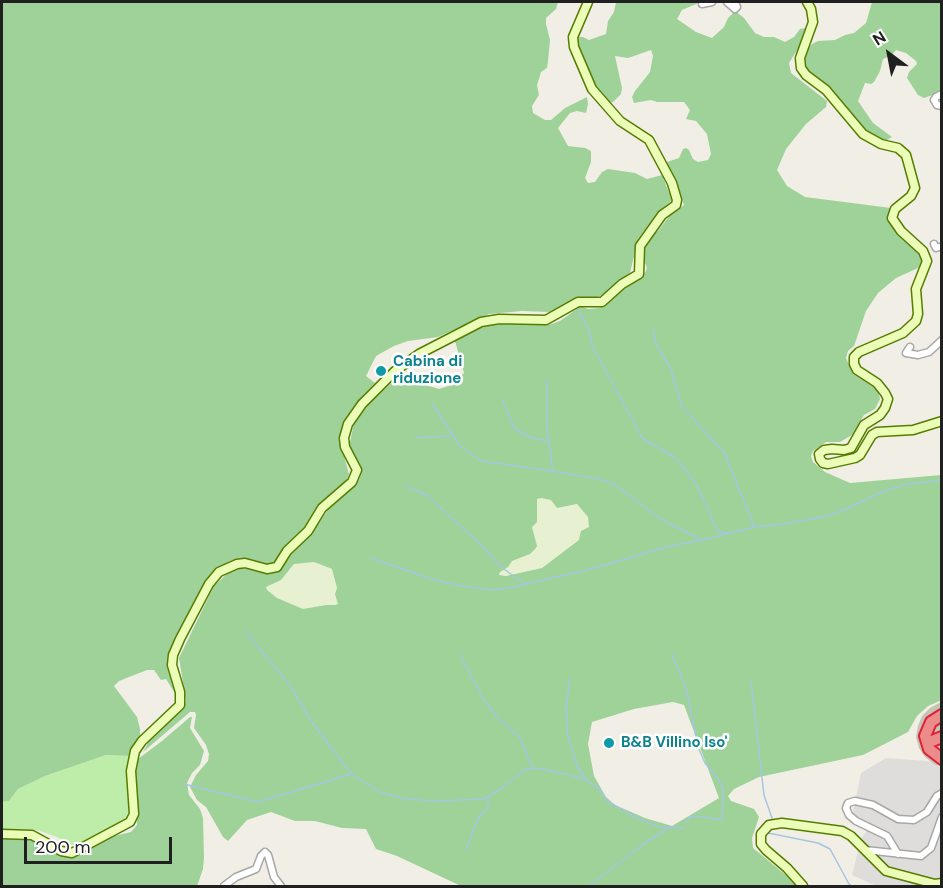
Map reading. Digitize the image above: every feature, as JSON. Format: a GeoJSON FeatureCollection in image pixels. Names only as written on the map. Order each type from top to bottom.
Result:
{"type":"FeatureCollection","features":[{"type":"Feature","properties":{"kind":"highway"},"geometry":{"type":"LineString","coordinates":[[942,715],[931,722],[926,736],[929,749],[942,759]]}},
{"type":"Feature","properties":{"kind":"street"},"geometry":{"type":"LineString","coordinates":[[2,834],[32,835],[61,851],[72,853],[130,822],[134,814],[131,771],[135,750],[180,705],[180,692],[172,665],[173,656],[209,584],[219,572],[237,564],[245,563],[267,569],[277,567],[287,551],[308,531],[322,508],[352,482],[357,470],[345,447],[344,438],[348,424],[362,404],[395,371],[419,354],[481,322],[507,319],[546,320],[578,302],[602,302],[622,284],[639,274],[640,246],[662,215],[676,205],[677,200],[668,175],[649,140],[620,121],[592,89],[574,47],[573,37],[588,2]]}},
{"type":"Feature","properties":{"kind":"street"},"geometry":{"type":"LineString","coordinates":[[702,4],[712,2]]}},
{"type":"Feature","properties":{"kind":"street"},"geometry":{"type":"LineString","coordinates":[[727,2],[735,9],[737,8],[735,2]]}},
{"type":"Feature","properties":{"kind":"street"},"geometry":{"type":"LineString","coordinates":[[807,2],[811,9],[813,22],[800,58],[801,68],[826,90],[863,134],[881,144],[898,148],[906,155],[914,182],[914,191],[895,209],[892,218],[901,231],[923,251],[927,261],[916,289],[918,314],[916,321],[903,333],[862,350],[854,357],[857,370],[877,383],[885,393],[888,399],[885,408],[880,416],[864,425],[851,448],[824,450],[819,454],[820,459],[823,463],[828,464],[855,458],[876,432],[913,430],[942,421]]}},
{"type":"Feature","properties":{"kind":"street"},"geometry":{"type":"LineString","coordinates":[[942,94],[934,99],[935,103],[942,106]]}},
{"type":"Feature","properties":{"kind":"street"},"geometry":{"type":"LineString","coordinates":[[910,347],[906,353],[918,355],[929,352],[942,340]]}},
{"type":"Feature","properties":{"kind":"street"},"geometry":{"type":"LineString","coordinates":[[898,854],[886,836],[849,815],[846,808],[848,803],[855,801],[873,805],[898,819],[914,820],[927,812],[937,796],[942,794]]}},
{"type":"Feature","properties":{"kind":"street"},"geometry":{"type":"LineString","coordinates":[[864,850],[916,857],[928,851],[942,817]]}},
{"type":"Feature","properties":{"kind":"street"},"geometry":{"type":"LineString","coordinates":[[802,885],[761,844],[761,834],[770,825],[782,823],[842,831],[851,836],[886,871],[935,884],[942,883]]}},
{"type":"Feature","properties":{"kind":"street"},"geometry":{"type":"LineString","coordinates":[[224,886],[236,877],[256,869],[265,852],[268,855],[274,877],[281,886]]}},
{"type":"Feature","properties":{"kind":"shaded area"},"geometry":{"type":"Polygon","coordinates":[[[540,498],[551,500],[557,508],[577,504],[588,517],[589,527],[579,540],[542,568],[506,576],[499,575],[511,561],[530,554],[536,546],[532,527],[537,515],[537,500],[540,498]]]}},
{"type":"Feature","properties":{"kind":"shaded area"},"geometry":{"type":"Polygon","coordinates":[[[314,562],[332,569],[338,604],[303,609],[277,598],[267,590],[266,587],[272,585],[294,564],[314,562]]]}},
{"type":"Feature","properties":{"kind":"shaded area"},"geometry":{"type":"Polygon","coordinates":[[[941,702],[941,767],[925,757],[916,737],[922,716],[941,702]]]}},
{"type":"Feature","properties":{"kind":"shaded area"},"geometry":{"type":"Polygon","coordinates":[[[886,758],[941,762],[941,886],[876,886],[852,875],[861,839],[868,829],[851,822],[861,773],[886,758]]]}},
{"type":"Feature","properties":{"kind":"green space"},"geometry":{"type":"Polygon","coordinates":[[[2,2],[558,2],[556,9],[546,18],[550,40],[548,61],[547,68],[541,72],[537,85],[539,95],[532,106],[533,113],[545,120],[551,120],[565,108],[587,97],[586,113],[577,111],[570,113],[558,128],[568,146],[591,151],[591,162],[585,178],[588,183],[595,182],[602,172],[608,169],[635,173],[647,179],[662,175],[672,200],[656,214],[638,239],[630,273],[618,281],[608,293],[594,298],[578,297],[550,312],[522,311],[489,314],[438,337],[408,341],[376,356],[366,376],[375,383],[346,418],[348,424],[341,445],[349,474],[346,481],[305,528],[283,549],[275,563],[269,565],[239,559],[230,561],[212,574],[170,652],[168,662],[176,695],[166,679],[161,680],[154,670],[147,670],[119,681],[114,686],[137,717],[140,729],[140,740],[131,756],[106,755],[45,776],[18,789],[9,801],[2,802],[2,2]]]}},
{"type":"Feature","properties":{"kind":"green space"},"geometry":{"type":"Polygon","coordinates":[[[616,2],[701,2],[682,10],[677,19],[696,32],[712,38],[724,27],[728,18],[735,11],[744,18],[755,33],[764,37],[774,37],[785,42],[794,37],[800,29],[806,28],[807,34],[789,63],[791,73],[827,101],[826,107],[806,124],[786,149],[777,170],[787,186],[805,197],[891,208],[888,215],[890,222],[902,239],[920,254],[922,260],[918,268],[896,278],[878,293],[866,311],[854,346],[848,351],[846,358],[853,374],[878,390],[880,399],[875,409],[864,415],[852,435],[840,442],[826,442],[813,451],[811,456],[813,462],[825,472],[850,483],[941,475],[942,700],[928,706],[917,716],[908,732],[863,755],[759,777],[734,789],[728,796],[731,801],[754,809],[759,817],[752,838],[753,848],[799,886],[461,886],[397,856],[376,849],[366,829],[342,828],[315,821],[295,821],[271,812],[247,820],[228,841],[190,787],[196,775],[208,761],[209,754],[206,745],[194,728],[195,712],[190,712],[143,752],[149,741],[184,706],[186,701],[179,658],[214,586],[229,572],[242,568],[267,573],[274,572],[312,533],[330,507],[359,480],[361,466],[349,447],[354,423],[371,402],[398,377],[439,389],[451,385],[464,373],[455,341],[480,328],[492,325],[516,322],[549,325],[560,321],[581,306],[588,309],[599,308],[644,275],[647,268],[642,256],[645,243],[670,215],[684,205],[674,177],[664,163],[679,158],[683,149],[686,148],[693,159],[698,162],[708,160],[711,154],[707,134],[696,121],[686,119],[690,110],[684,102],[651,100],[634,103],[632,97],[635,91],[650,72],[653,56],[651,50],[628,58],[615,56],[622,88],[621,94],[613,102],[607,102],[595,86],[576,47],[577,37],[589,40],[606,34],[608,21],[614,12],[616,2]],[[537,499],[537,522],[532,527],[537,546],[530,554],[512,561],[499,575],[506,576],[542,568],[579,540],[581,531],[589,527],[588,517],[577,504],[557,508],[551,500],[537,499]],[[314,562],[294,564],[281,580],[266,587],[267,590],[277,598],[303,609],[338,604],[332,569],[314,562]],[[673,702],[634,709],[592,722],[588,744],[594,776],[606,797],[615,805],[645,818],[672,826],[719,798],[684,705],[673,702]]]}},
{"type":"Feature","properties":{"kind":"green space"},"geometry":{"type":"Polygon","coordinates":[[[872,2],[941,2],[941,92],[924,98],[918,95],[907,78],[909,72],[917,64],[916,61],[906,53],[896,50],[892,55],[883,59],[874,82],[865,83],[858,101],[873,123],[892,137],[883,142],[860,126],[822,81],[808,72],[803,63],[806,52],[812,44],[818,41],[835,40],[854,33],[866,23],[872,2]]]}},
{"type":"Feature","properties":{"kind":"green space"},"geometry":{"type":"Polygon","coordinates":[[[192,717],[190,728],[204,751],[200,765],[192,773],[187,783],[189,795],[200,809],[203,818],[204,858],[197,886],[2,886],[2,839],[13,837],[37,839],[52,851],[67,857],[75,857],[110,837],[131,832],[137,825],[135,768],[138,759],[192,717]]]}},
{"type":"Feature","properties":{"kind":"green space"},"geometry":{"type":"Polygon","coordinates":[[[106,755],[131,756],[130,809],[124,821],[84,842],[72,845],[37,830],[2,829],[2,802],[9,801],[18,789],[45,776],[106,755]]]}},
{"type":"Feature","properties":{"kind":"waterway"},"geometry":{"type":"LineString","coordinates":[[578,310],[589,330],[592,346],[643,439],[673,456],[679,462],[697,485],[718,532],[728,533]]}},
{"type":"Feature","properties":{"kind":"waterway"},"geometry":{"type":"LineString","coordinates":[[653,329],[656,344],[671,369],[682,407],[724,452],[754,526]]}},
{"type":"Feature","properties":{"kind":"waterway"},"geometry":{"type":"LineString","coordinates":[[547,380],[547,430],[553,471]]}},
{"type":"Feature","properties":{"kind":"waterway"},"geometry":{"type":"LineString","coordinates":[[502,399],[514,428],[531,438],[548,441]]}},
{"type":"Feature","properties":{"kind":"waterway"},"geometry":{"type":"LineString","coordinates":[[432,403],[459,445],[481,461],[599,479],[614,484],[662,520],[702,540]]}},
{"type":"Feature","properties":{"kind":"waterway"},"geometry":{"type":"LineString","coordinates":[[415,438],[451,436]]}},
{"type":"Feature","properties":{"kind":"waterway"},"geometry":{"type":"LineString","coordinates":[[371,558],[428,578],[492,590],[587,570],[670,546],[754,527],[827,516],[903,485],[942,480]]}},
{"type":"Feature","properties":{"kind":"waterway"},"geometry":{"type":"LineString","coordinates":[[406,486],[428,496],[501,567],[525,584]]}},
{"type":"Feature","properties":{"kind":"waterway"},"geometry":{"type":"LineString","coordinates":[[246,632],[291,687],[313,724],[346,767],[352,774],[379,792],[406,799],[435,801],[484,799],[523,771],[533,768],[543,769],[585,779],[599,788],[607,801],[637,818],[659,827],[684,828]]}},
{"type":"Feature","properties":{"kind":"waterway"},"geometry":{"type":"LineString","coordinates":[[672,654],[686,688],[698,747],[705,763],[719,780],[723,790],[722,820],[697,816],[690,817],[685,823]]}},
{"type":"Feature","properties":{"kind":"waterway"},"geometry":{"type":"LineString","coordinates":[[460,655],[484,700],[497,717],[520,738],[532,767]]}},
{"type":"Feature","properties":{"kind":"waterway"},"geometry":{"type":"LineString","coordinates":[[570,678],[566,707],[568,736],[577,766],[585,778]]}},
{"type":"Feature","properties":{"kind":"waterway"},"geometry":{"type":"LineString","coordinates":[[751,682],[764,795],[773,821]]}},
{"type":"Feature","properties":{"kind":"waterway"},"geometry":{"type":"LineString","coordinates":[[184,784],[258,802],[351,774]]}},
{"type":"Feature","properties":{"kind":"waterway"},"geometry":{"type":"LineString","coordinates":[[466,850],[478,818],[488,808],[488,798]]}},
{"type":"Feature","properties":{"kind":"waterway"},"geometry":{"type":"LineString","coordinates":[[589,886],[643,844],[669,828]]}},
{"type":"Feature","properties":{"kind":"waterway"},"geometry":{"type":"LineString","coordinates":[[768,833],[818,843],[830,849],[852,886]]}},
{"type":"Feature","properties":{"kind":"place","name":"Cabina di riduzione"},"geometry":{"type":"Point","coordinates":[381,371]}},
{"type":"Feature","properties":{"kind":"place","name":"B&B Villino Iso'"},"geometry":{"type":"Point","coordinates":[609,743]}}]}
